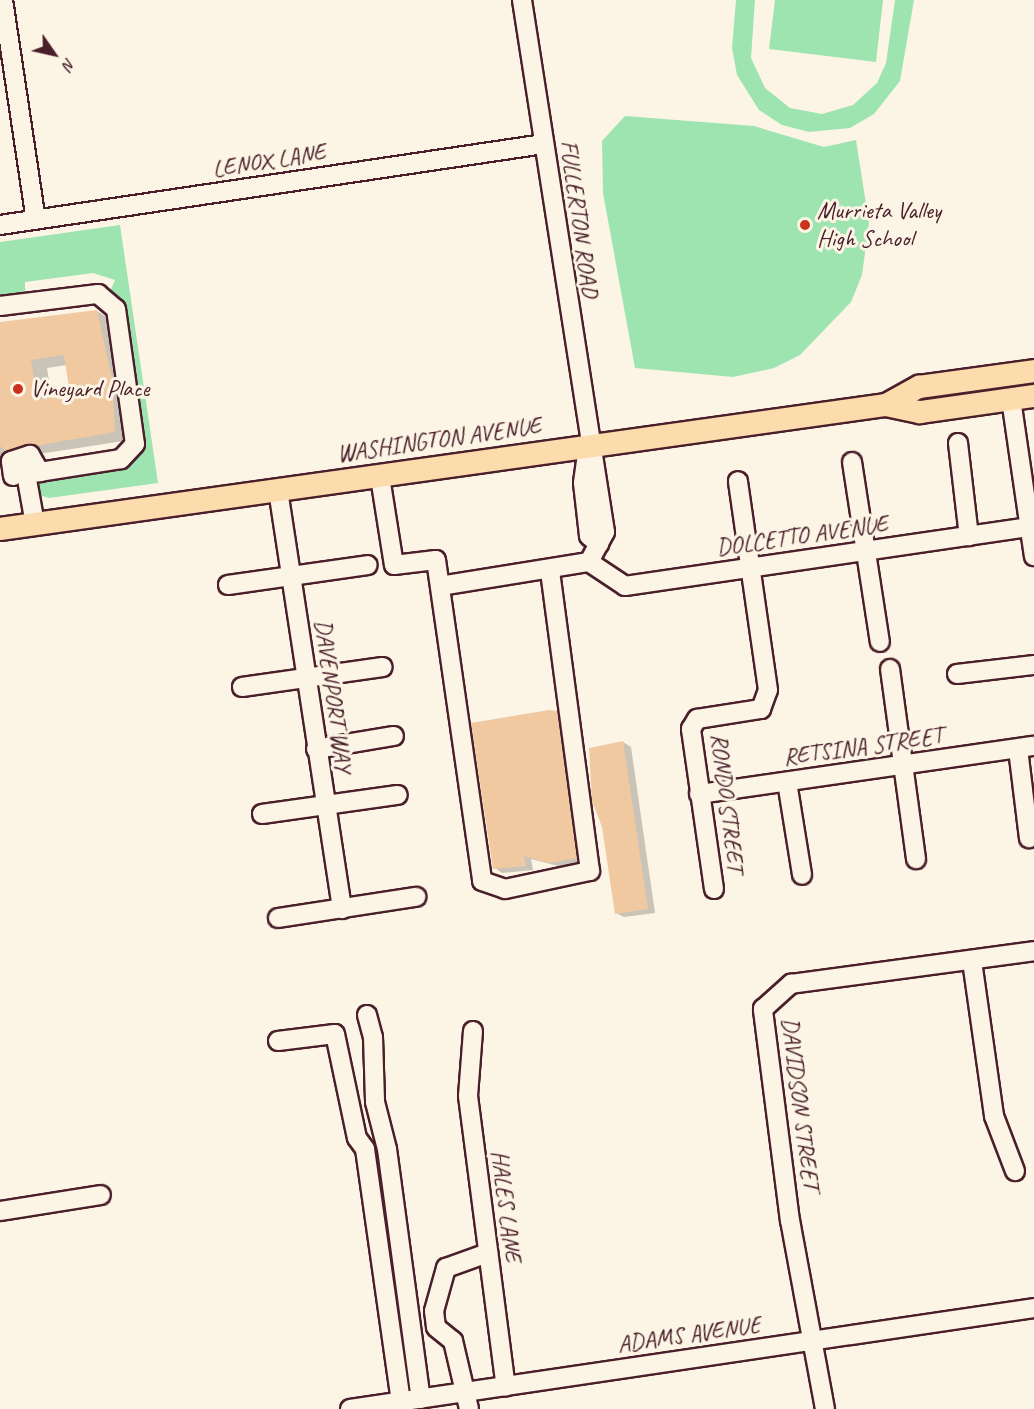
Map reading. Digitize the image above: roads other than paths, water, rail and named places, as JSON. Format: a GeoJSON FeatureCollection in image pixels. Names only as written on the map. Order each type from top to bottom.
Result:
{"type":"FeatureCollection","features":[{"type":"Feature","properties":{"kind":"main road","name":"WASHINGTON AVENUE"},"geometry":{"type":"LineString","coordinates":[[886,405],[919,387],[1034,370]]}},
{"type":"Feature","properties":{"kind":"main road","name":"WASHINGTON AVENUE"},"geometry":{"type":"LineString","coordinates":[[0,529],[886,405],[920,412],[1034,396]]}},
{"type":"Feature","properties":{"kind":"street"},"geometry":{"type":"LineString","coordinates":[[3,0],[36,220]]}},
{"type":"Feature","properties":{"kind":"street","name":"FULLERTON ROAD"},"geometry":{"type":"LineString","coordinates":[[522,0],[588,446],[605,532],[589,562]]}},
{"type":"Feature","properties":{"kind":"street","name":"LENOX LANE"},"geometry":{"type":"LineString","coordinates":[[0,225],[544,144]]}},
{"type":"Feature","properties":{"kind":"street"},"geometry":{"type":"LineString","coordinates":[[0,306],[98,294],[116,309],[135,444],[121,459],[20,475],[35,524]]}},
{"type":"Feature","properties":{"kind":"street"},"geometry":{"type":"LineString","coordinates":[[1011,399],[1034,556]]}},
{"type":"Feature","properties":{"kind":"street"},"geometry":{"type":"LineString","coordinates":[[958,443],[969,536]]}},
{"type":"Feature","properties":{"kind":"street"},"geometry":{"type":"LineString","coordinates":[[852,462],[880,642]]}},
{"type":"Feature","properties":{"kind":"street"},"geometry":{"type":"LineString","coordinates":[[380,477],[394,565],[436,560],[482,881],[505,889],[590,871],[550,572]]}},
{"type":"Feature","properties":{"kind":"street"},"geometry":{"type":"LineString","coordinates":[[738,481],[751,567]]}},
{"type":"Feature","properties":{"kind":"street","name":"DAVENPORT WAY"},"geometry":{"type":"LineString","coordinates":[[278,490],[324,806],[342,909]]}},
{"type":"Feature","properties":{"kind":"street","name":"DOLCETTO AVENUE"},"geometry":{"type":"LineString","coordinates":[[589,562],[625,586],[1030,527]]}},
{"type":"Feature","properties":{"kind":"street"},"geometry":{"type":"LineString","coordinates":[[440,586],[550,572],[589,562]]}},
{"type":"Feature","properties":{"kind":"street"},"geometry":{"type":"LineString","coordinates":[[228,585],[368,565]]}},
{"type":"Feature","properties":{"kind":"street","name":"RONDO STREET"},"geometry":{"type":"LineString","coordinates":[[714,889],[691,741],[697,719],[761,709],[766,702],[751,567]]}},
{"type":"Feature","properties":{"kind":"street"},"geometry":{"type":"LineString","coordinates":[[957,674],[1034,665]]}},
{"type":"Feature","properties":{"kind":"street"},"geometry":{"type":"LineString","coordinates":[[242,687],[383,666]]}},
{"type":"Feature","properties":{"kind":"street"},"geometry":{"type":"LineString","coordinates":[[890,669],[916,859]]}},
{"type":"Feature","properties":{"kind":"street"},"geometry":{"type":"LineString","coordinates":[[316,749],[394,736]]}},
{"type":"Feature","properties":{"kind":"street"},"geometry":{"type":"LineString","coordinates":[[1026,748],[1029,838]]}},
{"type":"Feature","properties":{"kind":"street","name":"RETSINA STREET"},"geometry":{"type":"LineString","coordinates":[[699,794],[1026,748]]}},
{"type":"Feature","properties":{"kind":"street"},"geometry":{"type":"LineString","coordinates":[[787,782],[802,875]]}},
{"type":"Feature","properties":{"kind":"street"},"geometry":{"type":"LineString","coordinates":[[262,814],[398,795]]}},
{"type":"Feature","properties":{"kind":"street"},"geometry":{"type":"LineString","coordinates":[[278,918],[416,897]]}},
{"type":"Feature","properties":{"kind":"street","name":"DAVIDSON STREET"},"geometry":{"type":"LineString","coordinates":[[814,1341],[790,1221],[764,1009],[791,984],[1034,951]]}},
{"type":"Feature","properties":{"kind":"street"},"geometry":{"type":"LineString","coordinates":[[972,961],[994,1116],[1015,1171]]}},
{"type":"Feature","properties":{"kind":"street"},"geometry":{"type":"LineString","coordinates":[[367,1015],[373,1037],[375,1102],[387,1149],[421,1399]]}},
{"type":"Feature","properties":{"kind":"street","name":"HALES LANE"},"geometry":{"type":"LineString","coordinates":[[473,1031],[468,1096],[506,1387]]}},
{"type":"Feature","properties":{"kind":"street"},"geometry":{"type":"LineString","coordinates":[[278,1041],[335,1034],[357,1138],[367,1160],[401,1402]]}},
{"type":"Feature","properties":{"kind":"street"},"geometry":{"type":"LineString","coordinates":[[0,1211],[101,1195]]}},
{"type":"Feature","properties":{"kind":"street"},"geometry":{"type":"LineString","coordinates":[[466,1404],[453,1341],[436,1327],[434,1311],[450,1264],[488,1253]]}},
{"type":"Feature","properties":{"kind":"street","name":"ADAMS AVENUE"},"geometry":{"type":"LineString","coordinates":[[350,1409],[421,1399],[466,1404],[506,1387],[1034,1308]]}},
{"type":"Feature","properties":{"kind":"street"},"geometry":{"type":"LineString","coordinates":[[814,1341],[825,1409]]}},
{"type":"Feature","properties":{"kind":"place","name":"Murrieta Valley High School"},"geometry":{"type":"Point","coordinates":[805,225]}},
{"type":"Feature","properties":{"kind":"place","name":"Vineyard Place"},"geometry":{"type":"Point","coordinates":[18,389]}}]}
